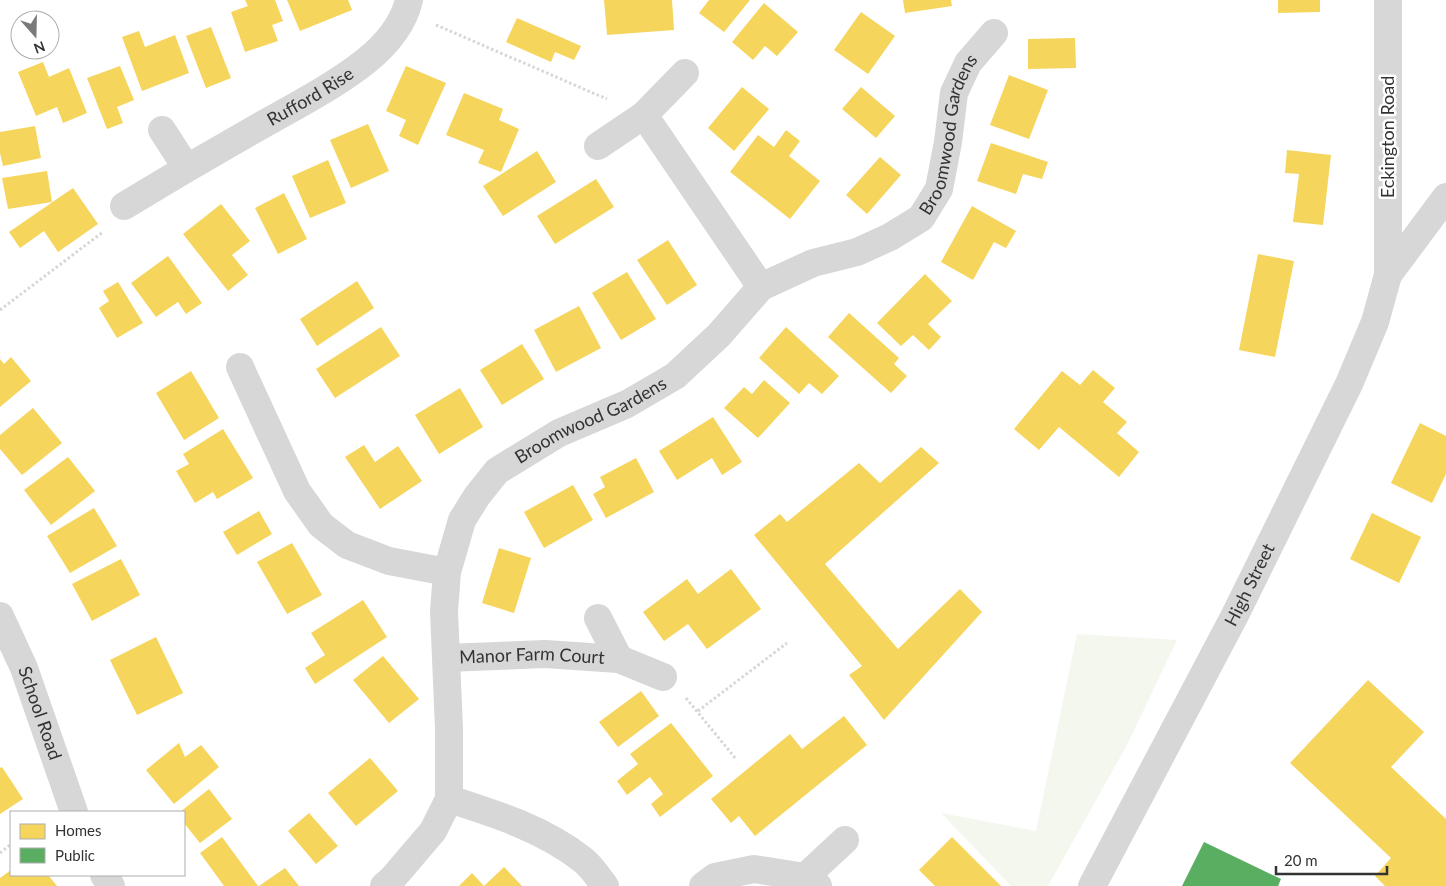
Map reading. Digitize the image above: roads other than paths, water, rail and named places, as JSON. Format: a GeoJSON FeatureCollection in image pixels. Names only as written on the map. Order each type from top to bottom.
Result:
{"type":"FeatureCollection","features":[{"type":"Feature","properties":{"kind":"street","name":"Eckington Road"},"geometry":{"type":"LineString","coordinates":[[1388,0],[1388,274]]}},
{"type":"Feature","properties":{"kind":"street","name":"Rufford Rise"},"geometry":{"type":"LineString","coordinates":[[124,206],[186,167],[313,96],[366,61],[392,37],[408,6]]}},
{"type":"Feature","properties":{"kind":"street","name":"Broomwood Gardens"},"geometry":{"type":"LineString","coordinates":[[384,886],[433,831],[449,799],[449,729],[444,611],[447,572],[462,520],[476,496],[497,471],[560,433],[627,404],[675,376],[719,335],[761,287],[813,263],[856,252],[890,237],[921,218],[939,189],[948,142],[954,93],[968,63],[994,33]]}},
{"type":"Feature","properties":{"kind":"street"},"geometry":{"type":"LineString","coordinates":[[598,146],[644,115],[684,73]]}},
{"type":"Feature","properties":{"kind":"street"},"geometry":{"type":"LineString","coordinates":[[644,115],[761,287]]}},
{"type":"Feature","properties":{"kind":"street"},"geometry":{"type":"LineString","coordinates":[[162,130],[186,167]]}},
{"type":"Feature","properties":{"kind":"street"},"geometry":{"type":"LineString","coordinates":[[1388,274],[1446,197]]}},
{"type":"Feature","properties":{"kind":"street","name":"High Street"},"geometry":{"type":"LineString","coordinates":[[1092,886],[1234,615],[1349,384],[1375,322],[1388,274]]}},
{"type":"Feature","properties":{"kind":"street"},"geometry":{"type":"LineString","coordinates":[[240,367],[297,491],[322,525],[347,545],[388,562],[447,572]]}},
{"type":"Feature","properties":{"kind":"street","name":"School Road"},"geometry":{"type":"LineString","coordinates":[[0,616],[24,668],[74,811]]}},
{"type":"Feature","properties":{"kind":"street","name":"Manor Farm Court"},"geometry":{"type":"LineString","coordinates":[[598,618],[619,659]]}},
{"type":"Feature","properties":{"kind":"street","name":"Manor Farm Court"},"geometry":{"type":"LineString","coordinates":[[446,658],[546,654],[619,659],[663,678]]}},
{"type":"Feature","properties":{"kind":"street"},"geometry":{"type":"LineString","coordinates":[[449,799],[513,820],[552,840],[584,860],[605,886]]}},
{"type":"Feature","properties":{"kind":"street"},"geometry":{"type":"LineString","coordinates":[[703,886],[715,877],[754,869],[811,881],[845,840]]}}]}
